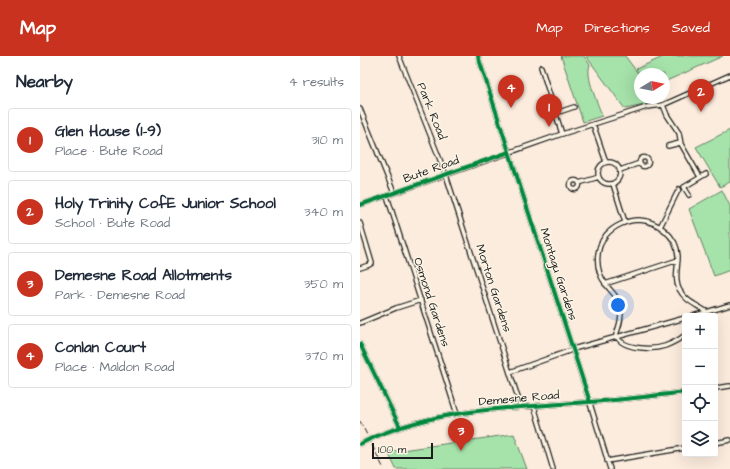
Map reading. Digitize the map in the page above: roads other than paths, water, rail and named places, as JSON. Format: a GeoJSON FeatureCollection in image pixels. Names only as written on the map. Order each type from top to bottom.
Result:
{"type":"FeatureCollection","features":[{"type":"Feature","properties":{"kind":"street","name":"Park Road"},"geometry":{"type":"LineString","coordinates":[[399,56],[446,175]]}},
{"type":"Feature","properties":{"kind":"street","name":"Montagu Gardens"},"geometry":{"type":"LineString","coordinates":[[478,56],[509,152],[517,172],[610,469]]}},
{"type":"Feature","properties":{"kind":"street"},"geometry":{"type":"LineString","coordinates":[[541,67],[562,134]]}},
{"type":"Feature","properties":{"kind":"street","name":"Bute Road"},"geometry":{"type":"LineString","coordinates":[[360,205],[562,134],[647,107],[663,105],[730,75]]}},
{"type":"Feature","properties":{"kind":"street"},"geometry":{"type":"LineString","coordinates":[[663,105],[667,115],[679,133],[680,143],[700,177]]}},
{"type":"Feature","properties":{"kind":"street"},"geometry":{"type":"LineString","coordinates":[[556,113],[574,107]]}},
{"type":"Feature","properties":{"kind":"street"},"geometry":{"type":"LineString","coordinates":[[360,109],[394,193]]}},
{"type":"Feature","properties":{"kind":"street"},"geometry":{"type":"LineString","coordinates":[[593,124],[606,162]]}},
{"type":"Feature","properties":{"kind":"street"},"geometry":{"type":"LineString","coordinates":[[668,146],[680,143]]}},
{"type":"Feature","properties":{"kind":"street"},"geometry":{"type":"LineString","coordinates":[[606,162],[615,163],[620,170],[620,178],[613,184],[606,184],[600,180],[599,177],[599,168],[606,162]]}},
{"type":"Feature","properties":{"kind":"street"},"geometry":{"type":"LineString","coordinates":[[620,170],[640,163]]}},
{"type":"Feature","properties":{"kind":"street"},"geometry":{"type":"LineString","coordinates":[[688,195],[684,187],[706,174]]}},
{"type":"Feature","properties":{"kind":"street","name":"Morton Gardens"},"geometry":{"type":"LineString","coordinates":[[446,175],[522,407]]}},
{"type":"Feature","properties":{"kind":"street"},"geometry":{"type":"LineString","coordinates":[[579,183],[599,177]]}},
{"type":"Feature","properties":{"kind":"street"},"geometry":{"type":"LineString","coordinates":[[613,184],[626,222]]}},
{"type":"Feature","properties":{"kind":"street"},"geometry":{"type":"LineString","coordinates":[[660,227],[679,189]]}},
{"type":"Feature","properties":{"kind":"street","name":"Osmond Gardens"},"geometry":{"type":"LineString","coordinates":[[387,196],[458,414]]}},
{"type":"Feature","properties":{"kind":"street"},"geometry":{"type":"LineString","coordinates":[[617,337],[621,318],[620,304],[605,284],[598,269],[598,256],[600,246],[607,234],[626,222],[650,222],[660,227],[673,240],[678,253],[677,278],[680,291],[688,300],[707,312],[730,305]]}},
{"type":"Feature","properties":{"kind":"street"},"geometry":{"type":"LineString","coordinates":[[360,223],[372,262],[369,265],[360,268]]}},
{"type":"Feature","properties":{"kind":"street"},"geometry":{"type":"LineString","coordinates":[[605,284],[678,260]]}},
{"type":"Feature","properties":{"kind":"street"},"geometry":{"type":"LineString","coordinates":[[360,323],[420,300]]}},
{"type":"Feature","properties":{"kind":"street"},"geometry":{"type":"LineString","coordinates":[[573,349],[682,319]]}},
{"type":"Feature","properties":{"kind":"street"},"geometry":{"type":"LineString","coordinates":[[617,337],[624,344],[634,347],[648,348],[664,346],[682,338]]}},
{"type":"Feature","properties":{"kind":"street"},"geometry":{"type":"LineString","coordinates":[[360,344],[400,427]]}},
{"type":"Feature","properties":{"kind":"street"},"geometry":{"type":"LineString","coordinates":[[510,372],[569,352]]}},
{"type":"Feature","properties":{"kind":"street"},"geometry":{"type":"LineString","coordinates":[[718,388],[730,386]]}},
{"type":"Feature","properties":{"kind":"street","name":"Demesne Road"},"geometry":{"type":"LineString","coordinates":[[360,444],[384,432],[400,427],[458,414],[682,392]]}},
{"type":"Feature","properties":{"kind":"street"},"geometry":{"type":"LineString","coordinates":[[534,406],[553,469]]}},
{"type":"Feature","properties":{"kind":"street"},"geometry":{"type":"LineString","coordinates":[[718,442],[730,440]]}},
{"type":"Feature","properties":{"kind":"street"},"geometry":{"type":"LineString","coordinates":[[607,461],[682,448]]}},
{"type":"Feature","properties":{"kind":"railway"},"geometry":{"type":"LineString","coordinates":[[360,421],[384,469]]}},
{"type":"Feature","properties":{"kind":"place","name":"Conlan Court"},"geometry":{"type":"Point","coordinates":[511,108]}},
{"type":"Feature","properties":{"kind":"place","name":"Holy Trinity CofE Junior School"},"geometry":{"type":"Point","coordinates":[701,112]}},
{"type":"Feature","properties":{"kind":"place","name":"Glen House (1-9)"},"geometry":{"type":"Point","coordinates":[549,127]}},
{"type":"Feature","properties":{"kind":"place","name":"Demesne Road Allotments"},"geometry":{"type":"Point","coordinates":[461,451]}}]}
